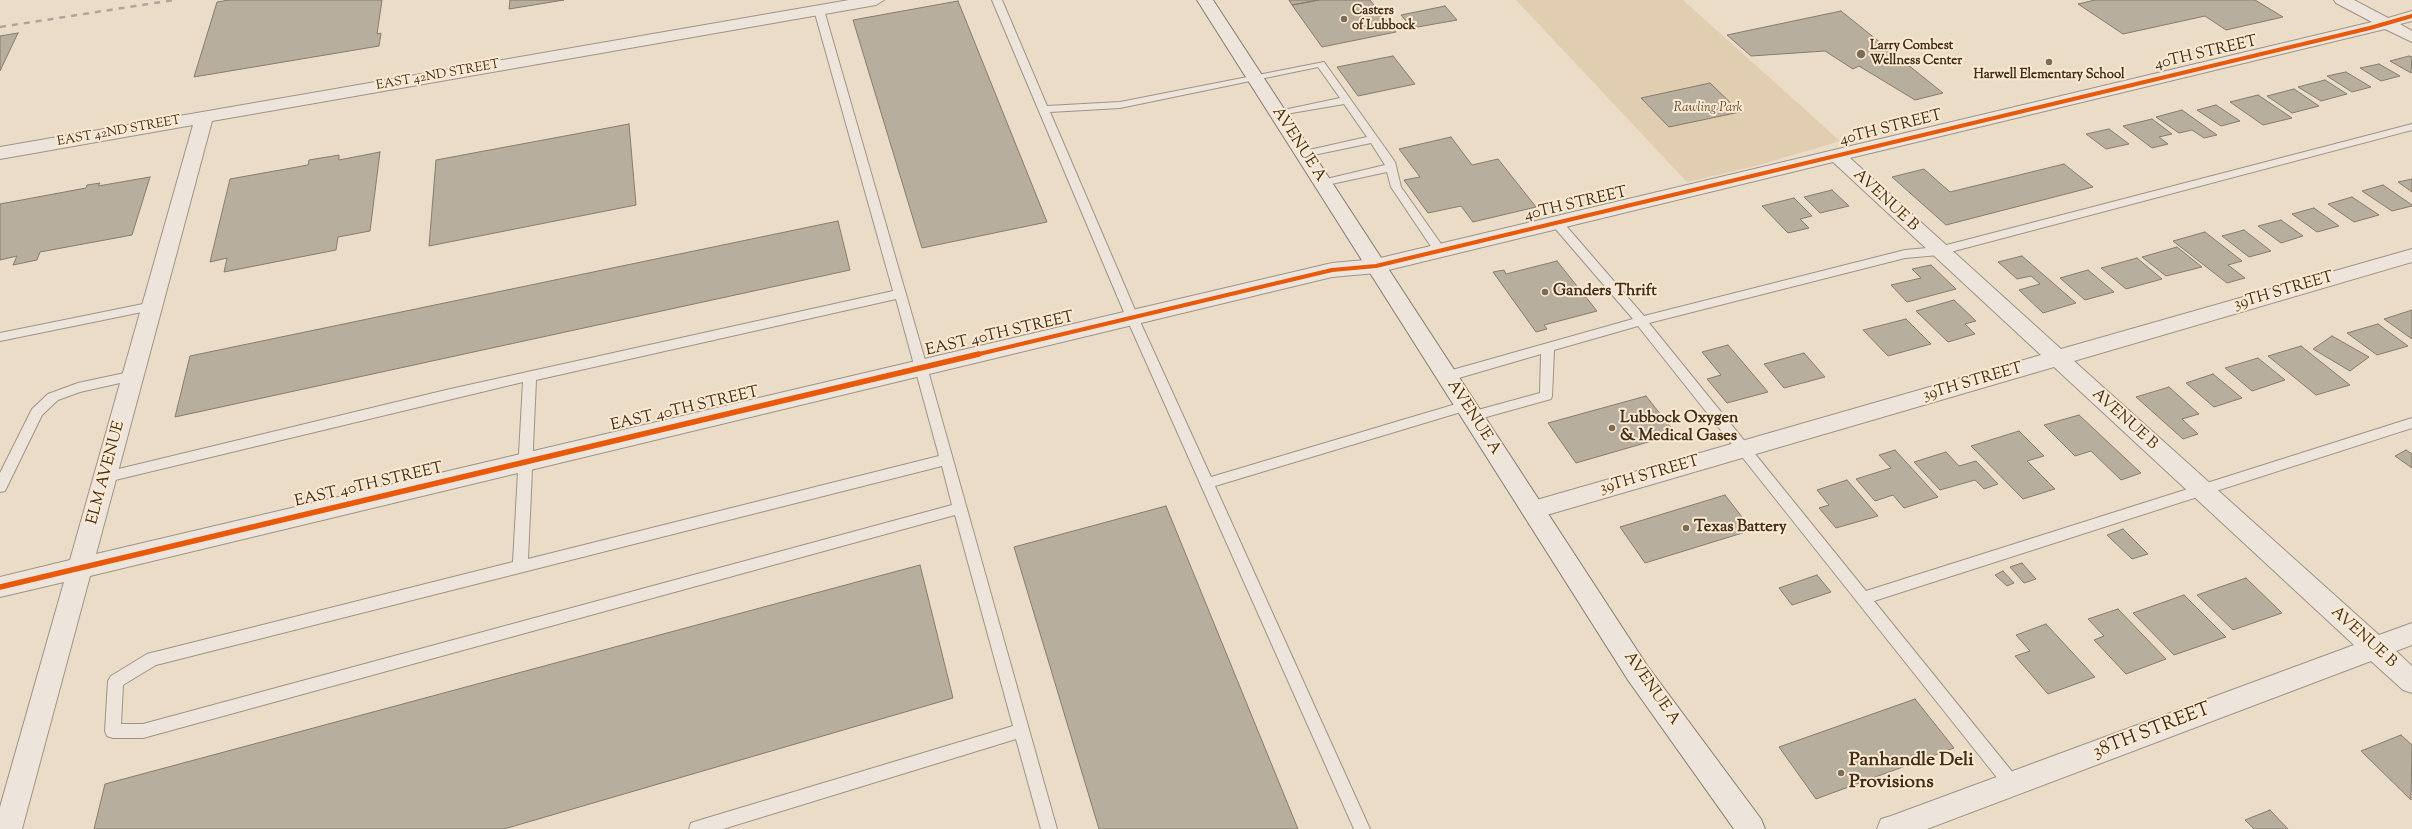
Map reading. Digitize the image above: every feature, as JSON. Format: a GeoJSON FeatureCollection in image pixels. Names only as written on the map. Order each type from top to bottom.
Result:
{"type":"FeatureCollection","features":[{"type":"Feature","properties":{"kind":"street","name":"EAST 42ND STREET"},"geometry":{"type":"LineString","coordinates":[[0,153],[876,0]]}},
{"type":"Feature","properties":{"kind":"street","name":"AVENUE A"},"geometry":{"type":"LineString","coordinates":[[1205,0],[1637,672],[1751,829]]}},
{"type":"Feature","properties":{"kind":"street"},"geometry":{"type":"LineString","coordinates":[[2342,0],[2412,37]]}},
{"type":"Feature","properties":{"kind":"street","name":"40TH STREET"},"geometry":{"type":"LineString","coordinates":[[1376,266],[2386,24],[2412,16]]}},
{"type":"Feature","properties":{"kind":"street","name":"ELM AVENUE"},"geometry":{"type":"LineString","coordinates":[[8,829],[82,568],[204,117]]}},
{"type":"Feature","properties":{"kind":"street","name":"AVENUE B"},"geometry":{"type":"LineString","coordinates":[[1837,156],[1939,251],[2412,682]]}},
{"type":"Feature","properties":{"kind":"street","name":"39TH STREET"},"geometry":{"type":"LineString","coordinates":[[1533,510],[2412,255]]}},
{"type":"Feature","properties":{"kind":"street","name":"EAST 40TH STREET"},"geometry":{"type":"LineString","coordinates":[[0,587],[1332,270],[1376,266]]}},
{"type":"Feature","properties":{"kind":"street","name":"38TH STREET"},"geometry":{"type":"LineString","coordinates":[[1891,829],[2412,634]]}},
{"type":"Feature","properties":{"kind":"lane"},"geometry":{"type":"LineString","coordinates":[[997,0],[1132,317],[1362,829]]}},
{"type":"Feature","properties":{"kind":"lane"},"geometry":{"type":"LineString","coordinates":[[819,10],[921,367],[1049,829]]}},
{"type":"Feature","properties":{"kind":"lane"},"geometry":{"type":"LineString","coordinates":[[1043,109],[1120,105],[1321,64],[1392,167],[1396,187],[1440,251]]}},
{"type":"Feature","properties":{"kind":"lane"},"geometry":{"type":"LineString","coordinates":[[1278,114],[1347,100]]}},
{"type":"Feature","properties":{"kind":"lane"},"geometry":{"type":"LineString","coordinates":[[1446,377],[1641,321],[1905,254],[1939,251],[2412,126]]}},
{"type":"Feature","properties":{"kind":"lane"},"geometry":{"type":"LineString","coordinates":[[1304,154],[1374,139]]}},
{"type":"Feature","properties":{"kind":"lane"},"geometry":{"type":"LineString","coordinates":[[1322,183],[1392,167]]}},
{"type":"Feature","properties":{"kind":"lane"},"geometry":{"type":"LineString","coordinates":[[1556,223],[1641,321],[2012,784]]}},
{"type":"Feature","properties":{"kind":"lane"},"geometry":{"type":"LineString","coordinates":[[106,477],[530,377],[900,294]]}},
{"type":"Feature","properties":{"kind":"lane"},"geometry":{"type":"LineString","coordinates":[[0,337],[153,306]]}},
{"type":"Feature","properties":{"kind":"lane"},"geometry":{"type":"LineString","coordinates":[[1207,483],[1469,411],[1546,396],[1548,347]]}},
{"type":"Feature","properties":{"kind":"lane"},"geometry":{"type":"LineString","coordinates":[[0,487],[37,412],[53,397],[78,388],[134,376]]}},
{"type":"Feature","properties":{"kind":"lane"},"geometry":{"type":"LineString","coordinates":[[520,566],[527,462],[530,377]]}},
{"type":"Feature","properties":{"kind":"lane"},"geometry":{"type":"LineString","coordinates":[[1864,598],[2412,423]]}},
{"type":"Feature","properties":{"kind":"lane"},"geometry":{"type":"LineString","coordinates":[[946,460],[152,659],[116,681],[113,732],[143,731],[960,508]]}},
{"type":"Feature","properties":{"kind":"lane"},"geometry":{"type":"LineString","coordinates":[[697,829],[1022,730]]}},
{"type":"Feature","properties":{"kind":"green space","name":"Rawling Park"},"geometry":{"type":"Polygon","coordinates":[[[1516,0],[1683,0],[1840,141],[1759,165],[1687,182],[1516,0]]]}},
{"type":"Feature","properties":{"kind":"building"},"geometry":{"type":"Polygon","coordinates":[[[229,0],[382,0],[377,34],[381,33],[379,46],[194,77],[217,2],[229,0]]]}},
{"type":"Feature","properties":{"kind":"building"},"geometry":{"type":"Polygon","coordinates":[[[510,0],[564,0],[509,9],[510,0]]]}},
{"type":"Feature","properties":{"kind":"building"},"geometry":{"type":"Polygon","coordinates":[[[1289,0],[1319,0],[1292,5],[1289,0]]]}},
{"type":"Feature","properties":{"kind":"building","name":"Casters of Lubbock"},"geometry":{"type":"Polygon","coordinates":[[[1319,0],[1370,0],[1396,32],[1322,47],[1292,5],[1319,0]]]}},
{"type":"Feature","properties":{"kind":"building"},"geometry":{"type":"Polygon","coordinates":[[[2095,0],[2255,0],[2283,17],[2226,30],[2205,16],[2123,34],[2078,4],[2095,0]]]}},
{"type":"Feature","properties":{"kind":"building"},"geometry":{"type":"Polygon","coordinates":[[[958,1],[1047,222],[922,248],[853,20],[958,1]]]}},
{"type":"Feature","properties":{"kind":"building"},"geometry":{"type":"Polygon","coordinates":[[[1445,6],[1457,20],[1412,28],[1401,15],[1445,6]]]}},
{"type":"Feature","properties":{"kind":"building","name":"Larry Combest Wellness Center"},"geometry":{"type":"Polygon","coordinates":[[[1841,11],[1943,93],[1915,100],[1859,66],[1853,69],[1825,51],[1751,56],[1727,35],[1841,11]]]}},
{"type":"Feature","properties":{"kind":"building"},"geometry":{"type":"Polygon","coordinates":[[[18,33],[0,71],[0,36],[18,33]]]}},
{"type":"Feature","properties":{"kind":"building"},"geometry":{"type":"Polygon","coordinates":[[[1393,56],[1415,84],[1358,96],[1337,67],[1393,56]]]}},
{"type":"Feature","properties":{"kind":"building"},"geometry":{"type":"Polygon","coordinates":[[[2409,56],[2412,57],[2411,73],[2390,61],[2409,56]]]}},
{"type":"Feature","properties":{"kind":"building"},"geometry":{"type":"Polygon","coordinates":[[[2379,64],[2400,76],[2381,81],[2360,68],[2379,64]]]}},
{"type":"Feature","properties":{"kind":"building"},"geometry":{"type":"Polygon","coordinates":[[[2346,72],[2371,87],[2352,92],[2327,76],[2346,72]]]}},
{"type":"Feature","properties":{"kind":"building"},"geometry":{"type":"Polygon","coordinates":[[[2325,80],[2347,94],[2321,101],[2298,87],[2325,80]]]}},
{"type":"Feature","properties":{"kind":"building"},"geometry":{"type":"Polygon","coordinates":[[[1710,83],[1740,112],[1669,127],[1641,98],[1710,83]]]}},
{"type":"Feature","properties":{"kind":"building"},"geometry":{"type":"Polygon","coordinates":[[[2294,89],[2319,106],[2292,113],[2267,96],[2294,89]]]}},
{"type":"Feature","properties":{"kind":"building"},"geometry":{"type":"Polygon","coordinates":[[[2258,95],[2292,118],[2263,125],[2230,102],[2258,95]]]}},
{"type":"Feature","properties":{"kind":"building"},"geometry":{"type":"Polygon","coordinates":[[[2216,105],[2240,121],[2221,126],[2197,110],[2216,105]]]}},
{"type":"Feature","properties":{"kind":"building"},"geometry":{"type":"Polygon","coordinates":[[[2182,110],[2217,135],[2204,138],[2192,130],[2179,133],[2156,117],[2182,110]]]}},
{"type":"Feature","properties":{"kind":"building"},"geometry":{"type":"Polygon","coordinates":[[[2152,119],[2172,134],[2159,137],[2168,144],[2152,148],[2123,126],[2152,119]]]}},
{"type":"Feature","properties":{"kind":"building"},"geometry":{"type":"Polygon","coordinates":[[[629,124],[636,205],[429,246],[436,160],[629,124]]]}},
{"type":"Feature","properties":{"kind":"building"},"geometry":{"type":"Polygon","coordinates":[[[2109,129],[2129,144],[2106,149],[2086,134],[2109,129]]]}},
{"type":"Feature","properties":{"kind":"building"},"geometry":{"type":"Polygon","coordinates":[[[1451,137],[1472,165],[1498,159],[1536,207],[1473,222],[1461,206],[1428,213],[1404,180],[1420,177],[1399,149],[1451,137]]]}},
{"type":"Feature","properties":{"kind":"building"},"geometry":{"type":"Polygon","coordinates":[[[380,152],[370,231],[338,237],[336,250],[224,272],[227,258],[210,262],[230,179],[308,165],[309,160],[339,155],[339,160],[380,152]]]}},
{"type":"Feature","properties":{"kind":"building"},"geometry":{"type":"Polygon","coordinates":[[[2064,164],[2093,187],[1946,225],[1892,177],[1924,169],[1950,192],[2064,164]]]}},
{"type":"Feature","properties":{"kind":"building"},"geometry":{"type":"Polygon","coordinates":[[[150,177],[132,235],[40,252],[37,260],[13,265],[17,256],[0,260],[0,204],[86,188],[87,185],[100,183],[98,186],[150,177]]]}},
{"type":"Feature","properties":{"kind":"building"},"geometry":{"type":"Polygon","coordinates":[[[2412,179],[2412,192],[2398,182],[2412,179]]]}},
{"type":"Feature","properties":{"kind":"building"},"geometry":{"type":"Polygon","coordinates":[[[2383,185],[2412,206],[2392,211],[2362,191],[2383,185]]]}},
{"type":"Feature","properties":{"kind":"building"},"geometry":{"type":"Polygon","coordinates":[[[1832,190],[1849,206],[1820,213],[1804,197],[1832,190]]]}},
{"type":"Feature","properties":{"kind":"building"},"geometry":{"type":"Polygon","coordinates":[[[2352,197],[2379,215],[2354,222],[2328,204],[2352,197]]]}},
{"type":"Feature","properties":{"kind":"building"},"geometry":{"type":"Polygon","coordinates":[[[1794,198],[1812,216],[1800,219],[1809,228],[1788,233],[1762,206],[1794,198]]]}},
{"type":"Feature","properties":{"kind":"building"},"geometry":{"type":"Polygon","coordinates":[[[2314,208],[2339,226],[2317,232],[2292,214],[2314,208]]]}},
{"type":"Feature","properties":{"kind":"building"},"geometry":{"type":"Polygon","coordinates":[[[2281,220],[2303,236],[2281,243],[2258,226],[2281,220]]]}},
{"type":"Feature","properties":{"kind":"building"},"geometry":{"type":"Polygon","coordinates":[[[838,221],[850,270],[175,417],[190,356],[838,221]]]}},
{"type":"Feature","properties":{"kind":"building"},"geometry":{"type":"Polygon","coordinates":[[[2244,230],[2271,251],[2249,257],[2222,236],[2244,230]]]}},
{"type":"Feature","properties":{"kind":"building"},"geometry":{"type":"Polygon","coordinates":[[[2205,232],[2242,261],[2228,265],[2245,278],[2227,283],[2173,241],[2205,232]]]}},
{"type":"Feature","properties":{"kind":"building"},"geometry":{"type":"Polygon","coordinates":[[[2177,247],[2202,267],[2166,276],[2142,257],[2177,247]]]}},
{"type":"Feature","properties":{"kind":"building"},"geometry":{"type":"Polygon","coordinates":[[[2022,256],[2076,303],[2043,313],[2019,290],[2040,284],[2031,276],[2017,279],[1998,262],[2022,256]]]}},
{"type":"Feature","properties":{"kind":"building"},"geometry":{"type":"Polygon","coordinates":[[[2137,258],[2162,279],[2126,289],[2101,268],[2137,258]]]}},
{"type":"Feature","properties":{"kind":"building","name":"Ganders Thrift"},"geometry":{"type":"Polygon","coordinates":[[[1557,261],[1597,311],[1544,325],[1547,329],[1536,332],[1493,272],[1504,270],[1506,274],[1557,261]]]}},
{"type":"Feature","properties":{"kind":"building"},"geometry":{"type":"Polygon","coordinates":[[[1931,265],[1956,289],[1907,302],[1891,285],[1921,278],[1912,269],[1931,265]]]}},
{"type":"Feature","properties":{"kind":"building"},"geometry":{"type":"Polygon","coordinates":[[[2088,270],[2114,292],[2085,300],[2060,278],[2088,270]]]}},
{"type":"Feature","properties":{"kind":"building"},"geometry":{"type":"Polygon","coordinates":[[[1954,300],[1976,321],[1965,324],[1975,334],[1948,342],[1916,311],[1954,300]]]}},
{"type":"Feature","properties":{"kind":"building"},"geometry":{"type":"Polygon","coordinates":[[[2412,310],[2412,339],[2384,319],[2412,310]]]}},
{"type":"Feature","properties":{"kind":"building"},"geometry":{"type":"Polygon","coordinates":[[[1906,319],[1931,344],[1888,356],[1863,330],[1906,319]]]}},
{"type":"Feature","properties":{"kind":"building"},"geometry":{"type":"Polygon","coordinates":[[[2378,324],[2408,346],[2377,355],[2347,333],[2378,324]]]}},
{"type":"Feature","properties":{"kind":"building"},"geometry":{"type":"Polygon","coordinates":[[[2332,336],[2369,357],[2350,371],[2313,349],[2332,336]]]}},
{"type":"Feature","properties":{"kind":"building"},"geometry":{"type":"Polygon","coordinates":[[[1728,345],[1768,392],[1727,403],[1707,379],[1721,375],[1702,352],[1728,345]]]}},
{"type":"Feature","properties":{"kind":"building"},"geometry":{"type":"Polygon","coordinates":[[[2301,346],[2350,385],[2316,395],[2268,356],[2301,346]]]}},
{"type":"Feature","properties":{"kind":"building"},"geometry":{"type":"Polygon","coordinates":[[[1804,353],[1825,377],[1784,388],[1764,364],[1804,353]]]}},
{"type":"Feature","properties":{"kind":"building"},"geometry":{"type":"Polygon","coordinates":[[[2258,358],[2285,380],[2252,391],[2225,368],[2258,358]]]}},
{"type":"Feature","properties":{"kind":"building"},"geometry":{"type":"Polygon","coordinates":[[[2213,374],[2242,398],[2214,407],[2186,383],[2213,374]]]}},
{"type":"Feature","properties":{"kind":"building"},"geometry":{"type":"Polygon","coordinates":[[[2169,387],[2199,414],[2182,419],[2198,434],[2183,439],[2136,397],[2169,387]]]}},
{"type":"Feature","properties":{"kind":"building","name":"Lubbock Oxygen & Medical Gases"},"geometry":{"type":"Polygon","coordinates":[[[1646,396],[1676,434],[1576,463],[1548,423],[1646,396]]]}},
{"type":"Feature","properties":{"kind":"building"},"geometry":{"type":"Polygon","coordinates":[[[2079,415],[2141,473],[2121,480],[2091,451],[2075,456],[2044,425],[2079,415]]]}},
{"type":"Feature","properties":{"kind":"building"},"geometry":{"type":"Polygon","coordinates":[[[2019,431],[2044,456],[2027,461],[2055,489],[2023,499],[1971,446],[2019,431]]]}},
{"type":"Feature","properties":{"kind":"building"},"geometry":{"type":"Polygon","coordinates":[[[1895,450],[1938,497],[1904,508],[1893,495],[1875,501],[1856,479],[1891,468],[1879,455],[1895,450]]]}},
{"type":"Feature","properties":{"kind":"building"},"geometry":{"type":"Polygon","coordinates":[[[2406,450],[2412,454],[2412,468],[2395,456],[2406,450]]]}},
{"type":"Feature","properties":{"kind":"building"},"geometry":{"type":"Polygon","coordinates":[[[1946,452],[1959,466],[1976,461],[1998,484],[1984,489],[1975,480],[1940,490],[1914,462],[1946,452]]]}},
{"type":"Feature","properties":{"kind":"building"},"geometry":{"type":"Polygon","coordinates":[[[1847,480],[1878,516],[1836,528],[1819,508],[1829,505],[1817,490],[1847,480]]]}},
{"type":"Feature","properties":{"kind":"building","name":"Texas Battery"},"geometry":{"type":"Polygon","coordinates":[[[1725,495],[1752,530],[1645,563],[1620,527],[1725,495]]]}},
{"type":"Feature","properties":{"kind":"building"},"geometry":{"type":"Polygon","coordinates":[[[1166,506],[1298,829],[1099,829],[1014,547],[1166,506]]]}},
{"type":"Feature","properties":{"kind":"building"},"geometry":{"type":"Polygon","coordinates":[[[2123,529],[2148,554],[2132,559],[2107,535],[2123,529]]]}},
{"type":"Feature","properties":{"kind":"building"},"geometry":{"type":"Polygon","coordinates":[[[2022,563],[2036,579],[2024,583],[2010,567],[2022,563]]]}},
{"type":"Feature","properties":{"kind":"building"},"geometry":{"type":"Polygon","coordinates":[[[920,565],[953,698],[504,829],[94,829],[105,784],[920,565]]]}},
{"type":"Feature","properties":{"kind":"building"},"geometry":{"type":"Polygon","coordinates":[[[2003,571],[2014,583],[2007,586],[1995,575],[2003,571]]]}},
{"type":"Feature","properties":{"kind":"building"},"geometry":{"type":"Polygon","coordinates":[[[1817,575],[1831,592],[1792,605],[1779,588],[1817,575]]]}},
{"type":"Feature","properties":{"kind":"building"},"geometry":{"type":"Polygon","coordinates":[[[2246,578],[2282,613],[2233,630],[2197,595],[2246,578]]]}},
{"type":"Feature","properties":{"kind":"building"},"geometry":{"type":"Polygon","coordinates":[[[2184,595],[2226,637],[2174,655],[2133,613],[2184,595]]]}},
{"type":"Feature","properties":{"kind":"building"},"geometry":{"type":"Polygon","coordinates":[[[2118,609],[2166,659],[2126,674],[2094,640],[2104,636],[2088,619],[2118,609]]]}},
{"type":"Feature","properties":{"kind":"building"},"geometry":{"type":"Polygon","coordinates":[[[2046,624],[2095,677],[2048,694],[2015,656],[2030,651],[2016,635],[2046,624]]]}},
{"type":"Feature","properties":{"kind":"building","name":"Panhandle Deli Provisions"},"geometry":{"type":"Polygon","coordinates":[[[1915,699],[1954,748],[1816,799],[1779,747],[1915,699]]]}},
{"type":"Feature","properties":{"kind":"building"},"geometry":{"type":"Polygon","coordinates":[[[2401,735],[2412,745],[2411,800],[2361,751],[2401,735]]]}},
{"type":"Feature","properties":{"kind":"building"},"geometry":{"type":"Polygon","coordinates":[[[2270,810],[2288,829],[2254,829],[2245,820],[2270,810]]]}},
{"type":"Feature","properties":{"kind":"railway"},"geometry":{"type":"LineString","coordinates":[[0,27],[174,0]]}},
{"type":"Feature","properties":{"kind":"cycle path"},"geometry":{"type":"LineString","coordinates":[[0,587],[1332,270],[1376,266],[2370,28],[2412,16]]}},
{"type":"Feature","properties":{"kind":"place","name":"Casters of Lubbock"},"geometry":{"type":"Point","coordinates":[1344,19]}},
{"type":"Feature","properties":{"kind":"place","name":"Larry Combest Wellness Center"},"geometry":{"type":"Point","coordinates":[1861,54]}},
{"type":"Feature","properties":{"kind":"place","name":"Harwell Elementary School"},"geometry":{"type":"Point","coordinates":[2049,62]}},
{"type":"Feature","properties":{"kind":"place","name":"Ganders Thrift"},"geometry":{"type":"Point","coordinates":[1545,292]}},
{"type":"Feature","properties":{"kind":"place","name":"Lubbock Oxygen & Medical Gases"},"geometry":{"type":"Point","coordinates":[1612,428]}},
{"type":"Feature","properties":{"kind":"place","name":"Texas Battery"},"geometry":{"type":"Point","coordinates":[1686,528]}},
{"type":"Feature","properties":{"kind":"place","name":"Panhandle Deli Provisions"},"geometry":{"type":"Point","coordinates":[1841,773]}}]}
